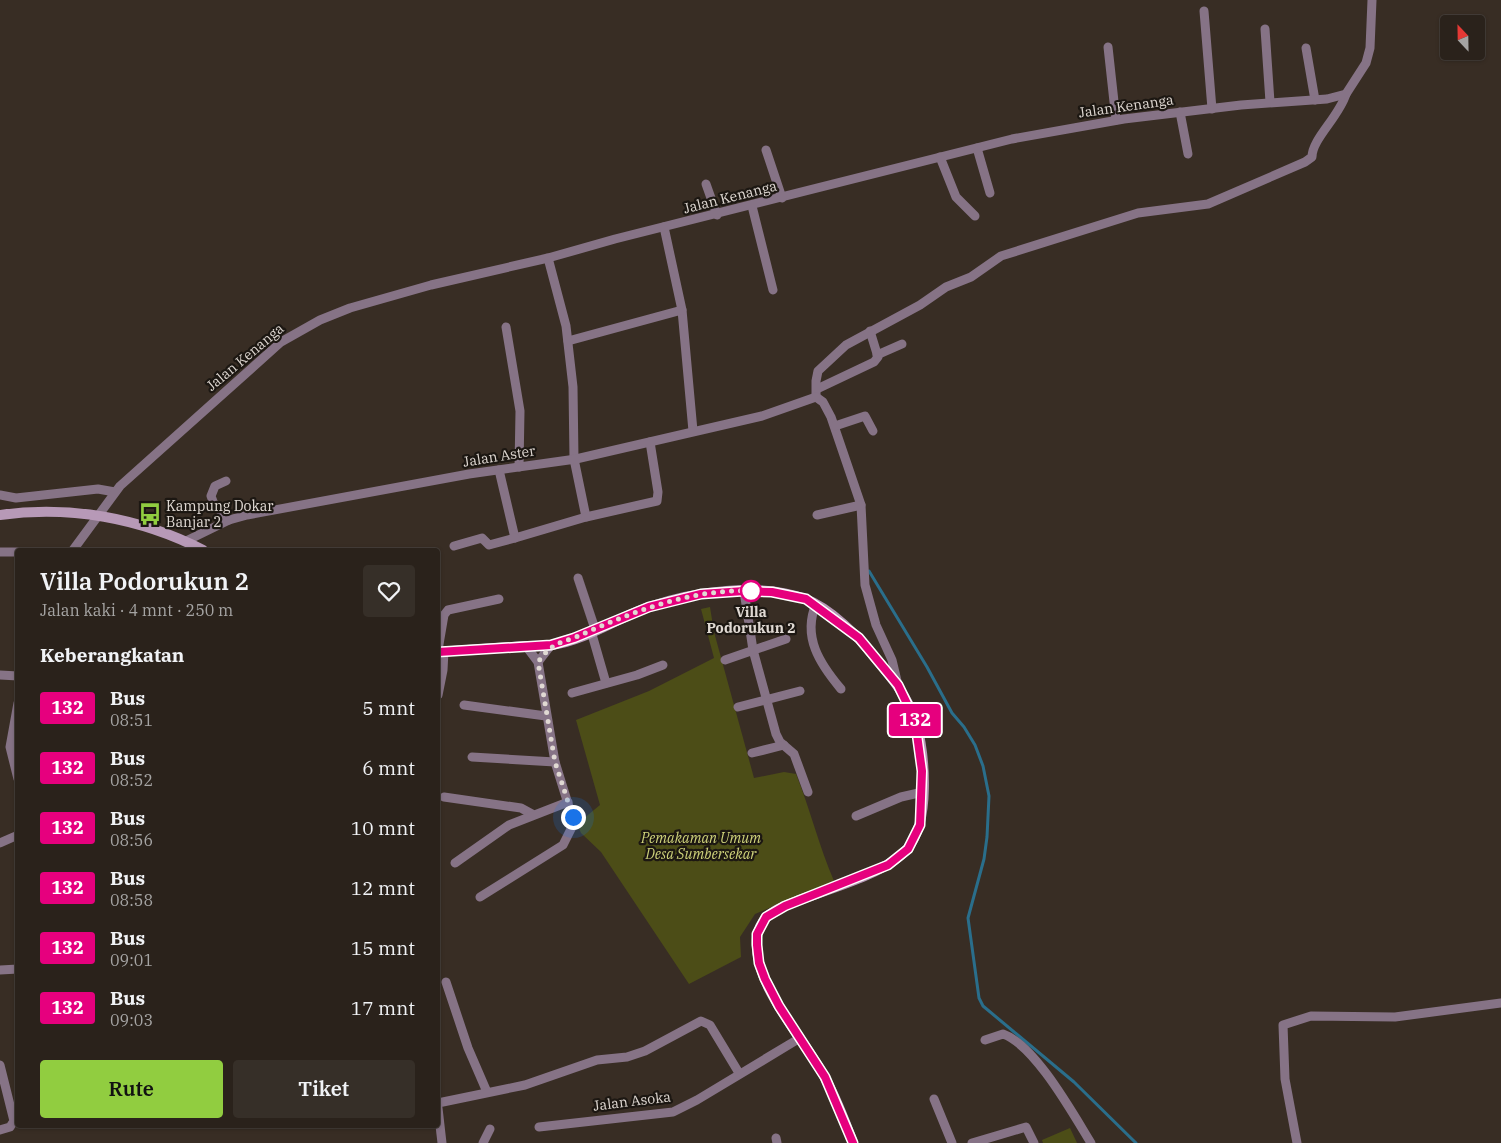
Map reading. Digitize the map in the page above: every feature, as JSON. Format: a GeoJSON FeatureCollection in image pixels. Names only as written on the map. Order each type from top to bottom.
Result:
{"type":"FeatureCollection","features":[{"type":"Feature","properties":{"kind":"main road"},"geometry":{"type":"LineString","coordinates":[[0,515],[50,512],[97,514],[160,530],[199,548]]}},
{"type":"Feature","properties":{"kind":"main road"},"geometry":{"type":"LineString","coordinates":[[440,651],[551,645],[649,607],[684,597],[744,591],[793,596],[816,604],[859,638],[898,685],[912,712],[922,757],[923,792],[920,825],[913,842],[900,857],[875,871],[785,906],[766,917],[757,934],[759,963],[779,1006],[825,1077],[853,1143]]}},
{"type":"Feature","properties":{"kind":"street"},"geometry":{"type":"LineString","coordinates":[[898,685],[892,660],[876,625],[865,585],[862,505],[834,426],[817,393],[816,376],[821,367],[846,345],[920,306],[946,287],[971,277],[1001,256],[1080,233],[1138,213],[1208,204],[1312,157],[1313,145],[1338,114],[1346,94],[1366,63],[1370,41],[1372,0]]}},
{"type":"Feature","properties":{"kind":"street"},"geometry":{"type":"LineString","coordinates":[[1204,11],[1207,78],[1212,108]]}},
{"type":"Feature","properties":{"kind":"street"},"geometry":{"type":"LineString","coordinates":[[1265,29],[1270,102]]}},
{"type":"Feature","properties":{"kind":"street"},"geometry":{"type":"LineString","coordinates":[[1108,47],[1116,120]]}},
{"type":"Feature","properties":{"kind":"street"},"geometry":{"type":"LineString","coordinates":[[1306,48],[1315,100]]}},
{"type":"Feature","properties":{"kind":"street","name":"Jalan Kenanga"},"geometry":{"type":"LineString","coordinates":[[74,548],[97,514],[117,489],[281,342],[299,330],[338,313],[392,296],[717,215],[1012,138],[1116,120],[1270,102],[1315,100],[1346,94]]}},
{"type":"Feature","properties":{"kind":"street"},"geometry":{"type":"LineString","coordinates":[[1180,112],[1188,154]]}},
{"type":"Feature","properties":{"kind":"street"},"geometry":{"type":"LineString","coordinates":[[977,148],[990,193]]}},
{"type":"Feature","properties":{"kind":"street"},"geometry":{"type":"LineString","coordinates":[[766,150],[782,198]]}},
{"type":"Feature","properties":{"kind":"street"},"geometry":{"type":"LineString","coordinates":[[940,157],[956,197],[975,216]]}},
{"type":"Feature","properties":{"kind":"street"},"geometry":{"type":"LineString","coordinates":[[706,184],[717,215]]}},
{"type":"Feature","properties":{"kind":"street"},"geometry":{"type":"LineString","coordinates":[[752,206],[773,290]]}},
{"type":"Feature","properties":{"kind":"street"},"geometry":{"type":"LineString","coordinates":[[664,227],[682,310],[693,431]]}},
{"type":"Feature","properties":{"kind":"street"},"geometry":{"type":"LineString","coordinates":[[548,258],[563,313],[568,341],[573,387],[574,459],[586,516]]}},
{"type":"Feature","properties":{"kind":"street"},"geometry":{"type":"LineString","coordinates":[[568,341],[682,310]]}},
{"type":"Feature","properties":{"kind":"street"},"geometry":{"type":"LineString","coordinates":[[506,327],[520,411],[519,467]]}},
{"type":"Feature","properties":{"kind":"street"},"geometry":{"type":"LineString","coordinates":[[870,331],[877,355]]}},
{"type":"Feature","properties":{"kind":"street","name":"Jalan Aster"},"geometry":{"type":"LineString","coordinates":[[186,541],[228,520],[247,515],[499,470],[574,459],[762,416],[817,393],[874,362],[877,355],[902,344]]}},
{"type":"Feature","properties":{"kind":"street"},"geometry":{"type":"LineString","coordinates":[[834,426],[865,416],[874,431]]}},
{"type":"Feature","properties":{"kind":"street"},"geometry":{"type":"LineString","coordinates":[[454,546],[482,538],[489,545],[586,516],[656,501],[658,492],[650,442]]}},
{"type":"Feature","properties":{"kind":"street"},"geometry":{"type":"LineString","coordinates":[[499,470],[515,538]]}},
{"type":"Feature","properties":{"kind":"street"},"geometry":{"type":"LineString","coordinates":[[226,481],[216,486],[211,496],[214,504],[228,520]]}},
{"type":"Feature","properties":{"kind":"street"},"geometry":{"type":"LineString","coordinates":[[0,495],[16,498],[98,489],[117,489]]}},
{"type":"Feature","properties":{"kind":"street"},"geometry":{"type":"LineString","coordinates":[[818,515],[862,505]]}},
{"type":"Feature","properties":{"kind":"street"},"geometry":{"type":"LineString","coordinates":[[0,552],[15,552]]}},
{"type":"Feature","properties":{"kind":"street"},"geometry":{"type":"LineString","coordinates":[[578,578],[606,683]]}},
{"type":"Feature","properties":{"kind":"street"},"geometry":{"type":"LineString","coordinates":[[744,591],[753,650],[768,699],[776,734],[794,754],[808,792]]}},
{"type":"Feature","properties":{"kind":"street"},"geometry":{"type":"LineString","coordinates":[[440,685],[443,670],[440,651],[444,616],[448,610],[499,600]]}},
{"type":"Feature","properties":{"kind":"street"},"geometry":{"type":"LineString","coordinates":[[816,604],[810,622],[814,647],[824,669],[841,689]]}},
{"type":"Feature","properties":{"kind":"street"},"geometry":{"type":"LineString","coordinates":[[725,660],[786,639]]}},
{"type":"Feature","properties":{"kind":"street"},"geometry":{"type":"LineString","coordinates":[[538,662],[551,645]]}},
{"type":"Feature","properties":{"kind":"street"},"geometry":{"type":"LineString","coordinates":[[480,897],[563,845],[574,823],[555,762],[538,662],[526,646]]}},
{"type":"Feature","properties":{"kind":"street"},"geometry":{"type":"LineString","coordinates":[[572,692],[646,672],[663,665]]}},
{"type":"Feature","properties":{"kind":"street"},"geometry":{"type":"LineString","coordinates":[[0,675],[15,676]]}},
{"type":"Feature","properties":{"kind":"street"},"geometry":{"type":"LineString","coordinates":[[738,707],[800,691]]}},
{"type":"Feature","properties":{"kind":"street"},"geometry":{"type":"LineString","coordinates":[[464,705],[546,716]]}},
{"type":"Feature","properties":{"kind":"street"},"geometry":{"type":"LineString","coordinates":[[15,720],[10,747],[15,768]]}},
{"type":"Feature","properties":{"kind":"street"},"geometry":{"type":"LineString","coordinates":[[752,753],[784,745]]}},
{"type":"Feature","properties":{"kind":"street"},"geometry":{"type":"LineString","coordinates":[[472,757],[555,762]]}},
{"type":"Feature","properties":{"kind":"street"},"geometry":{"type":"LineString","coordinates":[[856,816],[901,797],[923,792]]}},
{"type":"Feature","properties":{"kind":"street"},"geometry":{"type":"LineString","coordinates":[[444,797],[521,808],[529,810],[532,814]]}},
{"type":"Feature","properties":{"kind":"street"},"geometry":{"type":"LineString","coordinates":[[455,863],[498,831],[532,814],[568,802]]}},
{"type":"Feature","properties":{"kind":"street"},"geometry":{"type":"LineString","coordinates":[[0,843],[15,836]]}},
{"type":"Feature","properties":{"kind":"street"},"geometry":{"type":"LineString","coordinates":[[0,970],[15,969]]}},
{"type":"Feature","properties":{"kind":"street"},"geometry":{"type":"LineString","coordinates":[[446,982],[468,1048],[487,1092]]}},
{"type":"Feature","properties":{"kind":"street"},"geometry":{"type":"LineString","coordinates":[[1296,1143],[1285,1079],[1283,1025],[1311,1016],[1394,1016],[1501,1003]]}},
{"type":"Feature","properties":{"kind":"street"},"geometry":{"type":"LineString","coordinates":[[440,1103],[525,1086],[597,1060],[627,1058],[644,1052],[701,1021],[710,1025],[739,1073]]}},
{"type":"Feature","properties":{"kind":"street"},"geometry":{"type":"LineString","coordinates":[[985,1040],[1003,1034],[1020,1045],[1053,1081],[1091,1143]]}},
{"type":"Feature","properties":{"kind":"street","name":"Jalan Asoka"},"geometry":{"type":"LineString","coordinates":[[540,1127],[672,1112],[696,1100],[800,1038]]}},
{"type":"Feature","properties":{"kind":"street"},"geometry":{"type":"LineString","coordinates":[[0,1065],[14,1121],[10,1127],[0,1130]]}},
{"type":"Feature","properties":{"kind":"street"},"geometry":{"type":"LineString","coordinates":[[934,1099],[952,1143]]}},
{"type":"Feature","properties":{"kind":"street"},"geometry":{"type":"LineString","coordinates":[[440,1126],[442,1143]]}},
{"type":"Feature","properties":{"kind":"street"},"geometry":{"type":"LineString","coordinates":[[972,1143],[1022,1127],[1028,1128],[1034,1143]]}},
{"type":"Feature","properties":{"kind":"street"},"geometry":{"type":"LineString","coordinates":[[483,1143],[490,1129]]}},
{"type":"Feature","properties":{"kind":"green space","name":"Pemakaman Umum Desa Sumbersekar"},"geometry":{"type":"Polygon","coordinates":[[[710,607],[714,632],[754,778],[784,772],[796,774],[834,881],[755,914],[740,937],[741,957],[689,984],[601,852],[581,833],[577,824],[600,805],[576,720],[649,691],[714,658],[701,609],[710,607]]]}},
{"type":"Feature","properties":{"kind":"green space"},"geometry":{"type":"Polygon","coordinates":[[[1070,1128],[1077,1143],[1043,1143],[1042,1140],[1070,1128]]]}},
{"type":"Feature","properties":{"kind":"waterway"},"geometry":{"type":"LineString","coordinates":[[869,571],[927,667],[952,713],[964,727],[975,745],[983,766],[989,796],[987,837],[984,859],[968,918],[979,998],[983,1006],[1074,1082],[1136,1143]]}},
{"type":"Feature","properties":{"kind":"bus line","name":"132"},"geometry":{"type":"LineString","coordinates":[[440,652],[562,643],[649,607],[684,597],[744,591],[772,592],[806,599],[816,604],[859,638],[898,685],[915,720],[922,757],[923,785],[920,825],[917,834],[908,849],[888,865],[785,906],[766,917],[757,934],[757,952],[765,979],[779,1006],[825,1077],[853,1143]]}},
{"type":"Feature","properties":{"kind":"place","name":"Kampung Dokar Banjar 2"},"geometry":{"type":"Point","coordinates":[150,514]}},
{"type":"Feature","properties":{"kind":"place","name":"Villa Podorukun 2"},"geometry":{"type":"Point","coordinates":[751,591]}},
{"type":"Feature","properties":{"kind":"route"},"geometry":{"type":"LineString","coordinates":[[573,817],[555,762],[546,716],[538,662],[546,650],[551,645],[562,643],[649,607],[701,594],[756,591],[751,591]]}}]}
